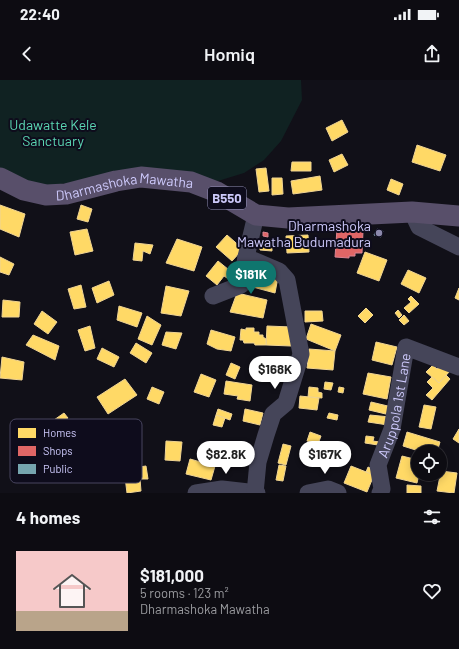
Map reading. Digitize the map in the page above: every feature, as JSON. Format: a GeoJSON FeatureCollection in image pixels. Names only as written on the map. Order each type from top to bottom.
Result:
{"type":"FeatureCollection","features":[{"type":"Feature","properties":{"kind":"main road","name":"Dharmashoka Mawatha"},"geometry":{"type":"LineString","coordinates":[[0,178],[24,190],[46,195],[66,194],[116,180],[141,177],[191,182],[216,192],[256,215],[288,218],[412,212],[459,216]]}},
{"type":"Feature","properties":{"kind":"street"},"geometry":{"type":"LineString","coordinates":[[412,212],[419,227],[459,247]]}},
{"type":"Feature","properties":{"kind":"street"},"geometry":{"type":"LineString","coordinates":[[213,296],[241,285],[256,215]]}},
{"type":"Feature","properties":{"kind":"street"},"geometry":{"type":"LineString","coordinates":[[196,493],[222,490],[256,493],[258,462],[266,435],[273,414],[286,403],[301,354],[287,280],[279,271],[246,257]]}},
{"type":"Feature","properties":{"kind":"street","name":"Aruppola 1st Lane"},"geometry":{"type":"LineString","coordinates":[[380,493],[382,488],[378,465],[392,429],[406,347],[459,367]]}},
{"type":"Feature","properties":{"kind":"street"},"geometry":{"type":"LineString","coordinates":[[308,493],[328,489],[338,493]]}},
{"type":"Feature","properties":{"kind":"green space","name":"Udawatte Kele Sanctuary"},"geometry":{"type":"Polygon","coordinates":[[[0,80],[301,80],[302,100],[281,141],[264,160],[244,173],[218,181],[190,177],[125,175],[47,186],[0,178],[0,80]]]}},
{"type":"Feature","properties":{"kind":"building: Homes"},"geometry":{"type":"Polygon","coordinates":[[[342,120],[348,132],[332,141],[326,128],[342,120]]]}},
{"type":"Feature","properties":{"kind":"building: Homes"},"geometry":{"type":"Polygon","coordinates":[[[417,145],[446,155],[440,171],[412,162],[417,145]]]}},
{"type":"Feature","properties":{"kind":"building: Homes"},"geometry":{"type":"Polygon","coordinates":[[[342,154],[348,165],[334,172],[329,160],[342,154]]]}},
{"type":"Feature","properties":{"kind":"building: Homes"},"geometry":{"type":"Polygon","coordinates":[[[292,162],[311,162],[311,171],[291,171],[292,162]]]}},
{"type":"Feature","properties":{"kind":"building: Homes"},"geometry":{"type":"Polygon","coordinates":[[[266,168],[269,191],[259,192],[256,169],[266,168]]]}},
{"type":"Feature","properties":{"kind":"building: Homes"},"geometry":{"type":"Polygon","coordinates":[[[320,176],[322,190],[293,194],[291,181],[320,176]]]}},
{"type":"Feature","properties":{"kind":"building: Homes"},"geometry":{"type":"Polygon","coordinates":[[[272,178],[282,178],[283,194],[272,195],[272,178]]]}},
{"type":"Feature","properties":{"kind":"building: Homes"},"geometry":{"type":"Polygon","coordinates":[[[391,179],[403,184],[399,195],[387,190],[391,179]]]}},
{"type":"Feature","properties":{"kind":"building: Homes"},"geometry":{"type":"Polygon","coordinates":[[[0,205],[25,214],[19,237],[0,229],[0,205]]]}},
{"type":"Feature","properties":{"kind":"building: Homes"},"geometry":{"type":"Polygon","coordinates":[[[81,205],[92,209],[88,222],[77,219],[81,205]]]}},
{"type":"Feature","properties":{"kind":"building: Homes"},"geometry":{"type":"Polygon","coordinates":[[[87,229],[93,251],[75,255],[70,232],[87,229]]]}},
{"type":"Feature","properties":{"kind":"building: Homes"},"geometry":{"type":"Polygon","coordinates":[[[227,235],[243,249],[232,261],[216,247],[227,235]]]}},
{"type":"Feature","properties":{"kind":"building: Homes"},"geometry":{"type":"Polygon","coordinates":[[[308,235],[309,252],[287,253],[286,236],[308,235]]]}},
{"type":"Feature","properties":{"kind":"building: Homes"},"geometry":{"type":"Polygon","coordinates":[[[177,239],[202,247],[194,271],[166,263],[177,239]]]}},
{"type":"Feature","properties":{"kind":"building: Homes"},"geometry":{"type":"Polygon","coordinates":[[[135,243],[153,245],[150,254],[143,251],[142,261],[133,260],[135,243]]]}},
{"type":"Feature","properties":{"kind":"building: Homes"},"geometry":{"type":"Polygon","coordinates":[[[260,243],[272,244],[272,251],[260,250],[260,243]]]}},
{"type":"Feature","properties":{"kind":"building: Homes"},"geometry":{"type":"Polygon","coordinates":[[[365,252],[387,260],[379,281],[357,273],[365,252]]]}},
{"type":"Feature","properties":{"kind":"building: Homes"},"geometry":{"type":"Polygon","coordinates":[[[0,257],[14,264],[9,275],[0,272],[0,257]]]}},
{"type":"Feature","properties":{"kind":"building: Homes"},"geometry":{"type":"Polygon","coordinates":[[[218,261],[234,274],[230,280],[224,276],[217,285],[206,276],[218,261]]]}},
{"type":"Feature","properties":{"kind":"building: Homes"},"geometry":{"type":"Polygon","coordinates":[[[252,266],[278,277],[275,293],[249,286],[252,266]]]}},
{"type":"Feature","properties":{"kind":"building: Homes"},"geometry":{"type":"Polygon","coordinates":[[[408,270],[426,278],[419,293],[401,284],[408,270]]]}},
{"type":"Feature","properties":{"kind":"building: Homes"},"geometry":{"type":"Polygon","coordinates":[[[109,281],[114,295],[97,303],[92,288],[109,281]]]}},
{"type":"Feature","properties":{"kind":"building: Homes"},"geometry":{"type":"Polygon","coordinates":[[[81,285],[86,307],[74,309],[68,289],[81,285]]]}},
{"type":"Feature","properties":{"kind":"building: Homes"},"geometry":{"type":"Polygon","coordinates":[[[166,286],[189,291],[181,316],[161,313],[166,286]]]}},
{"type":"Feature","properties":{"kind":"building: Homes"},"geometry":{"type":"Polygon","coordinates":[[[459,288],[459,300],[455,298],[459,288]]]}},
{"type":"Feature","properties":{"kind":"building: Homes"},"geometry":{"type":"Polygon","coordinates":[[[237,293],[267,300],[263,318],[230,312],[237,293]]]}},
{"type":"Feature","properties":{"kind":"building: Homes"},"geometry":{"type":"Polygon","coordinates":[[[411,296],[419,304],[409,313],[404,308],[411,302],[408,299],[411,296]]]}},
{"type":"Feature","properties":{"kind":"building: Homes"},"geometry":{"type":"Polygon","coordinates":[[[3,300],[20,302],[19,317],[2,317],[3,300]]]}},
{"type":"Feature","properties":{"kind":"building: Homes"},"geometry":{"type":"Polygon","coordinates":[[[119,306],[142,313],[137,327],[117,320],[119,306]]]}},
{"type":"Feature","properties":{"kind":"building: Homes"},"geometry":{"type":"Polygon","coordinates":[[[366,308],[373,315],[365,323],[358,316],[366,308]]]}},
{"type":"Feature","properties":{"kind":"building: Homes"},"geometry":{"type":"Polygon","coordinates":[[[398,310],[402,315],[399,318],[395,313],[398,310]]]}},
{"type":"Feature","properties":{"kind":"building: Homes"},"geometry":{"type":"Polygon","coordinates":[[[42,311],[57,322],[48,334],[34,324],[42,311]]]}},
{"type":"Feature","properties":{"kind":"building: Homes"},"geometry":{"type":"Polygon","coordinates":[[[305,311],[322,311],[323,321],[305,322],[305,311]]]}},
{"type":"Feature","properties":{"kind":"building: Homes"},"geometry":{"type":"Polygon","coordinates":[[[404,315],[409,321],[404,325],[399,320],[404,315]]]}},
{"type":"Feature","properties":{"kind":"building: Homes"},"geometry":{"type":"Polygon","coordinates":[[[147,316],[161,325],[152,345],[138,339],[147,316]]]}},
{"type":"Feature","properties":{"kind":"building: Homes"},"geometry":{"type":"Polygon","coordinates":[[[311,324],[341,335],[335,351],[306,339],[311,324]]]}},
{"type":"Feature","properties":{"kind":"building: Homes"},"geometry":{"type":"Polygon","coordinates":[[[90,326],[95,348],[85,351],[78,330],[90,326]]]}},
{"type":"Feature","properties":{"kind":"building: Homes"},"geometry":{"type":"Polygon","coordinates":[[[267,326],[292,327],[291,346],[266,345],[267,326]]]}},
{"type":"Feature","properties":{"kind":"building: Homes"},"geometry":{"type":"Polygon","coordinates":[[[246,328],[254,328],[254,332],[259,332],[259,335],[263,335],[266,339],[266,345],[244,343],[243,340],[240,340],[241,329],[246,330],[246,328]]]}},
{"type":"Feature","properties":{"kind":"building: Homes"},"geometry":{"type":"Polygon","coordinates":[[[211,330],[235,337],[231,351],[217,349],[207,344],[211,330]]]}},
{"type":"Feature","properties":{"kind":"building: Homes"},"geometry":{"type":"Polygon","coordinates":[[[166,332],[182,333],[176,349],[162,345],[166,332]]]}},
{"type":"Feature","properties":{"kind":"building: Homes"},"geometry":{"type":"Polygon","coordinates":[[[33,335],[59,346],[55,360],[26,345],[33,335]]]}},
{"type":"Feature","properties":{"kind":"building: Homes"},"geometry":{"type":"Polygon","coordinates":[[[376,342],[397,347],[392,365],[372,360],[376,342]]]}},
{"type":"Feature","properties":{"kind":"building: Homes"},"geometry":{"type":"Polygon","coordinates":[[[136,343],[152,353],[146,363],[130,353],[136,343]]]}},
{"type":"Feature","properties":{"kind":"building: Homes"},"geometry":{"type":"Polygon","coordinates":[[[102,348],[119,357],[114,367],[97,359],[102,348]]]}},
{"type":"Feature","properties":{"kind":"building: Homes"},"geometry":{"type":"Polygon","coordinates":[[[309,349],[335,351],[333,370],[307,368],[309,349]]]}},
{"type":"Feature","properties":{"kind":"building: Homes"},"geometry":{"type":"Polygon","coordinates":[[[2,357],[24,362],[22,380],[0,378],[2,357]]]}},
{"type":"Feature","properties":{"kind":"building: Homes"},"geometry":{"type":"Polygon","coordinates":[[[263,359],[277,365],[270,380],[256,373],[263,359]]]}},
{"type":"Feature","properties":{"kind":"building: Homes"},"geometry":{"type":"Polygon","coordinates":[[[231,363],[240,367],[235,379],[226,375],[231,363]]]}},
{"type":"Feature","properties":{"kind":"building: Homes"},"geometry":{"type":"Polygon","coordinates":[[[441,364],[450,371],[439,383],[426,372],[433,365],[437,369],[441,364]]]}},
{"type":"Feature","properties":{"kind":"building: Homes"},"geometry":{"type":"Polygon","coordinates":[[[368,373],[391,377],[387,399],[363,394],[368,373]]]}},
{"type":"Feature","properties":{"kind":"building: Homes"},"geometry":{"type":"Polygon","coordinates":[[[201,374],[216,380],[209,397],[194,392],[201,374]]]}},
{"type":"Feature","properties":{"kind":"building: Homes"},"geometry":{"type":"Polygon","coordinates":[[[446,375],[450,379],[432,400],[426,395],[433,388],[427,382],[432,377],[439,383],[446,375]]]}},
{"type":"Feature","properties":{"kind":"building: Homes"},"geometry":{"type":"Polygon","coordinates":[[[125,379],[137,395],[108,414],[97,397],[125,379]]]}},
{"type":"Feature","properties":{"kind":"building: Homes"},"geometry":{"type":"Polygon","coordinates":[[[226,381],[252,385],[250,401],[237,399],[238,396],[224,394],[226,381]]]}},
{"type":"Feature","properties":{"kind":"building: Homes"},"geometry":{"type":"Polygon","coordinates":[[[325,382],[333,383],[331,390],[324,389],[325,382]]]}},
{"type":"Feature","properties":{"kind":"building: Homes"},"geometry":{"type":"Polygon","coordinates":[[[152,387],[164,392],[159,404],[147,399],[152,387]]]}},
{"type":"Feature","properties":{"kind":"building: Homes"},"geometry":{"type":"Polygon","coordinates":[[[309,387],[318,388],[318,392],[322,393],[322,398],[308,397],[309,387]]]}},
{"type":"Feature","properties":{"kind":"building: Homes"},"geometry":{"type":"Polygon","coordinates":[[[339,387],[344,388],[343,393],[338,392],[339,387]]]}},
{"type":"Feature","properties":{"kind":"building: Homes"},"geometry":{"type":"Polygon","coordinates":[[[300,396],[319,398],[317,410],[299,408],[300,396]]]}},
{"type":"Feature","properties":{"kind":"building: Homes"},"geometry":{"type":"Polygon","coordinates":[[[371,402],[392,407],[390,415],[369,410],[371,402]]]}},
{"type":"Feature","properties":{"kind":"building: Homes"},"geometry":{"type":"Polygon","coordinates":[[[424,405],[436,407],[431,429],[419,427],[424,405]]]}},
{"type":"Feature","properties":{"kind":"building: Homes"},"geometry":{"type":"Polygon","coordinates":[[[218,409],[232,414],[230,420],[216,415],[218,409]]]}},
{"type":"Feature","properties":{"kind":"building: Homes"},"geometry":{"type":"Polygon","coordinates":[[[245,409],[263,413],[260,425],[243,421],[245,409]]]}},
{"type":"Feature","properties":{"kind":"building: Homes"},"geometry":{"type":"Polygon","coordinates":[[[64,413],[68,418],[67,419],[55,419],[64,413]]]}},
{"type":"Feature","properties":{"kind":"building: Homes"},"geometry":{"type":"Polygon","coordinates":[[[329,413],[338,415],[337,420],[327,418],[329,413]]]}},
{"type":"Feature","properties":{"kind":"building: Homes"},"geometry":{"type":"Polygon","coordinates":[[[216,415],[225,418],[222,427],[213,425],[216,415]]]}},
{"type":"Feature","properties":{"kind":"building: Homes"},"geometry":{"type":"Polygon","coordinates":[[[370,415],[390,417],[388,425],[368,422],[370,415]]]}},
{"type":"Feature","properties":{"kind":"building: Homes"},"geometry":{"type":"Polygon","coordinates":[[[459,429],[459,443],[453,439],[459,429]]]}},
{"type":"Feature","properties":{"kind":"building: Homes"},"geometry":{"type":"Polygon","coordinates":[[[310,432],[321,436],[318,444],[307,441],[310,432]]]}},
{"type":"Feature","properties":{"kind":"building: Homes"},"geometry":{"type":"Polygon","coordinates":[[[407,432],[440,442],[439,445],[411,445],[411,449],[403,446],[407,432]]]}},
{"type":"Feature","properties":{"kind":"building: Homes"},"geometry":{"type":"Polygon","coordinates":[[[366,436],[374,437],[373,441],[379,442],[378,445],[365,443],[366,436]]]}},
{"type":"Feature","properties":{"kind":"building: Homes"},"geometry":{"type":"Polygon","coordinates":[[[166,441],[182,442],[180,461],[165,460],[166,441]]]}},
{"type":"Feature","properties":{"kind":"building: Homes"},"geometry":{"type":"Polygon","coordinates":[[[283,444],[291,446],[286,465],[278,463],[283,444]]]}},
{"type":"Feature","properties":{"kind":"building: Homes"},"geometry":{"type":"Polygon","coordinates":[[[226,446],[235,449],[233,455],[224,452],[226,446]]]}},
{"type":"Feature","properties":{"kind":"building: Homes"},"geometry":{"type":"Polygon","coordinates":[[[402,456],[411,458],[411,481],[417,481],[417,483],[396,478],[402,456]]]}},
{"type":"Feature","properties":{"kind":"building: Homes"},"geometry":{"type":"Polygon","coordinates":[[[221,457],[229,459],[228,462],[220,460],[221,457]]]}},
{"type":"Feature","properties":{"kind":"building: Homes"},"geometry":{"type":"Polygon","coordinates":[[[190,459],[215,466],[211,480],[186,474],[190,459]]]}},
{"type":"Feature","properties":{"kind":"building: Homes"},"geometry":{"type":"Polygon","coordinates":[[[219,462],[227,464],[226,468],[218,466],[219,462]]]}},
{"type":"Feature","properties":{"kind":"building: Homes"},"geometry":{"type":"Polygon","coordinates":[[[279,465],[286,466],[283,481],[276,480],[279,465]]]}},
{"type":"Feature","properties":{"kind":"building: Homes"},"geometry":{"type":"Polygon","coordinates":[[[146,466],[148,479],[142,479],[142,467],[146,466]]]}},
{"type":"Feature","properties":{"kind":"building: Homes"},"geometry":{"type":"Polygon","coordinates":[[[351,466],[374,475],[367,492],[344,483],[351,466]]]}},
{"type":"Feature","properties":{"kind":"building: Homes"},"geometry":{"type":"Polygon","coordinates":[[[368,467],[375,470],[374,475],[366,472],[368,467]]]}},
{"type":"Feature","properties":{"kind":"building: Homes"},"geometry":{"type":"Polygon","coordinates":[[[447,472],[457,473],[454,493],[437,491],[439,481],[447,481],[447,472]]]}},
{"type":"Feature","properties":{"kind":"building: Homes"},"geometry":{"type":"Polygon","coordinates":[[[126,483],[140,483],[141,491],[127,493],[126,483]]]}},
{"type":"Feature","properties":{"kind":"building: Homes"},"geometry":{"type":"Polygon","coordinates":[[[407,485],[421,486],[421,493],[407,493],[407,485]]]}},
{"type":"Feature","properties":{"kind":"building: Shops"},"geometry":{"type":"Polygon","coordinates":[[[337,229],[363,231],[362,253],[355,253],[355,256],[349,256],[349,258],[335,257],[337,229]]]}},
{"type":"Feature","properties":{"kind":"building: Shops"},"geometry":{"type":"Polygon","coordinates":[[[263,232],[268,233],[268,237],[263,236],[263,232]]]}},
{"type":"Feature","properties":{"kind":"building: Public","name":"Dharmashoka Mawatha Budumadura"},"geometry":{"type":"Polygon","coordinates":[[[377,229],[383,231],[381,237],[374,235],[377,229]]]}},
{"type":"Feature","properties":{"kind":"place","name":"Dharmashoka Mawatha Budumadura"},"geometry":{"type":"Point","coordinates":[379,233]}}]}
